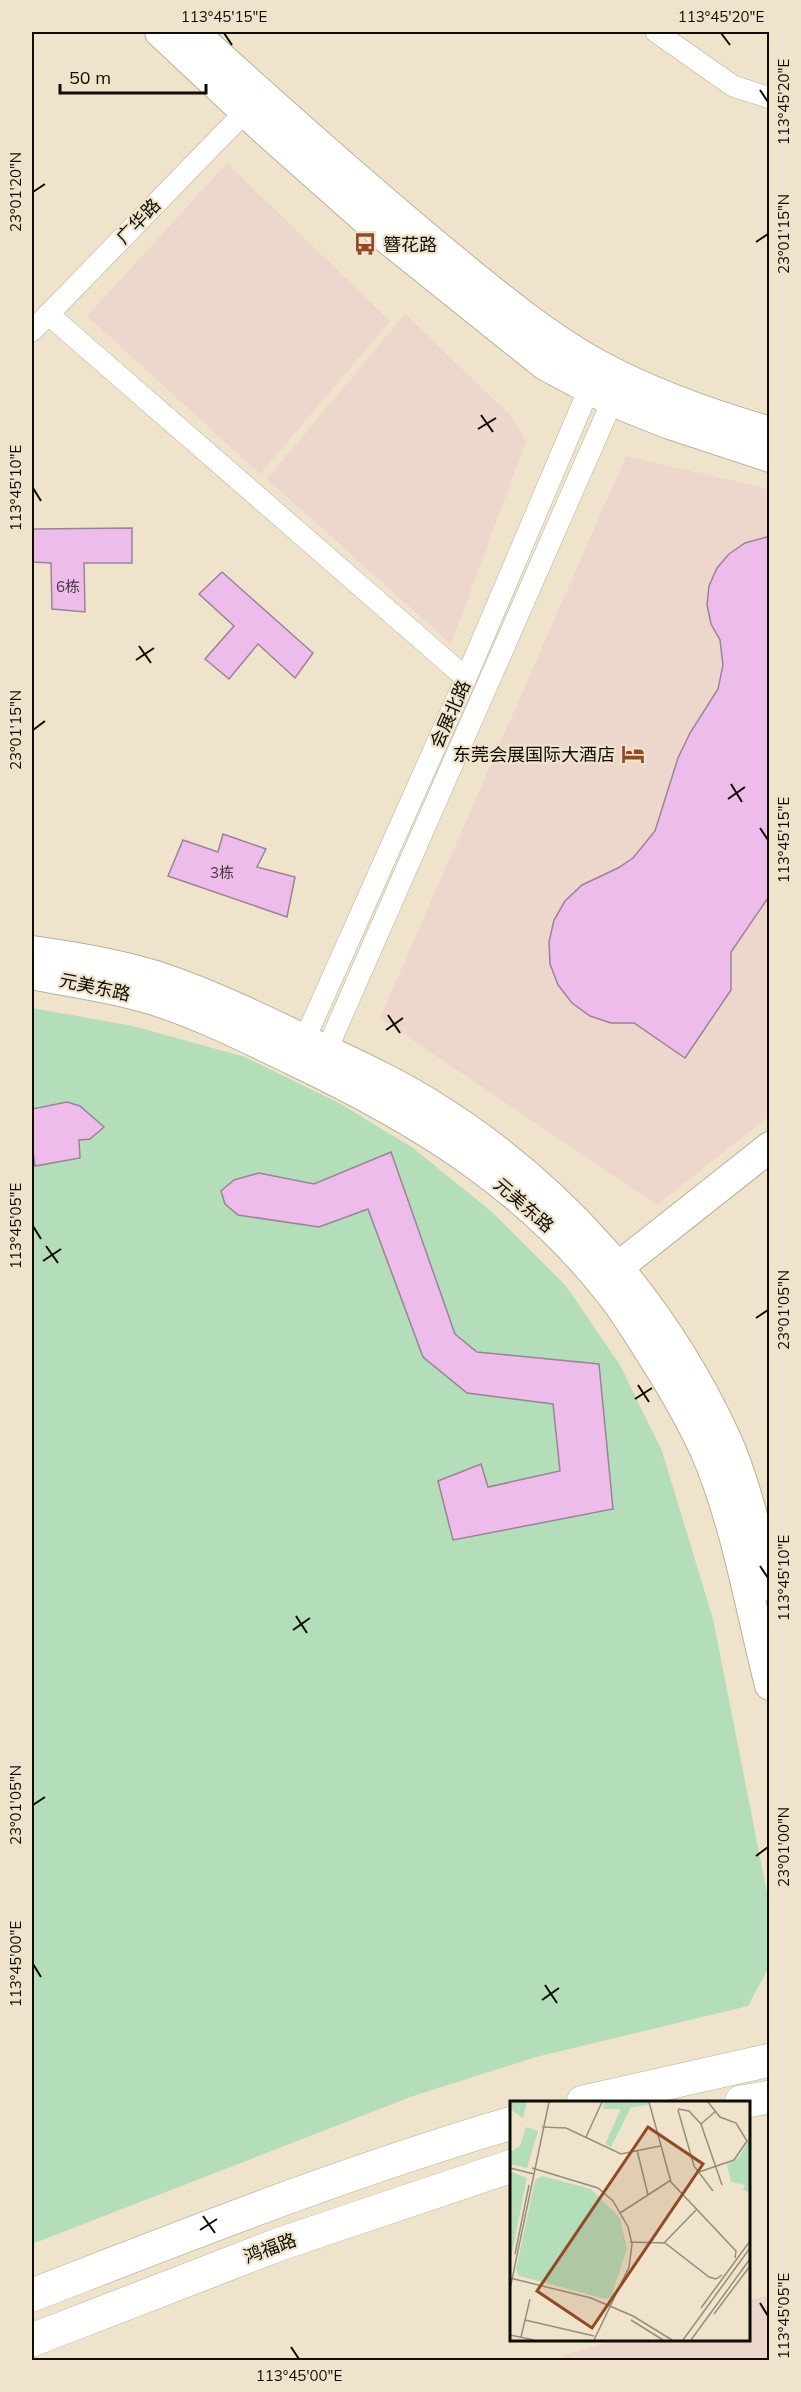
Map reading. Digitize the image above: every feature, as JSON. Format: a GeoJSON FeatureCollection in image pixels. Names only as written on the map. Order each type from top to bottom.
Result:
{"type":"FeatureCollection","features":[{"type":"Feature","properties":{"kind":"main road"},"geometry":{"type":"LineString","coordinates":[[727,2070],[770,2038]]}},
{"type":"Feature","properties":{"kind":"main road"},"geometry":{"type":"LineString","coordinates":[[592,2101],[770,2060]]}},
{"type":"Feature","properties":{"kind":"main road"},"geometry":{"type":"LineString","coordinates":[[750,2101],[770,2097]]}},
{"type":"Feature","properties":{"kind":"main road"},"geometry":{"type":"LineString","coordinates":[[750,2107],[770,2112]]}},
{"type":"Feature","properties":{"kind":"main road"},"geometry":{"type":"LineString","coordinates":[[32,2295],[262,2206],[510,2124]]}},
{"type":"Feature","properties":{"kind":"main road","name":"鸿福路"},"geometry":{"type":"LineString","coordinates":[[32,2340],[280,2244],[510,2167]]}},
{"type":"Feature","properties":{"kind":"street"},"geometry":{"type":"LineString","coordinates":[[160,32],[245,112],[380,232],[545,365],[770,432]]}},
{"type":"Feature","properties":{"kind":"street"},"geometry":{"type":"LineString","coordinates":[[193,32],[284,115],[480,281],[563,344],[606,383],[667,423],[770,457]]}},
{"type":"Feature","properties":{"kind":"street"},"geometry":{"type":"LineString","coordinates":[[656,32],[733,86],[770,99]]}},
{"type":"Feature","properties":{"kind":"street","name":"广华路"},"geometry":{"type":"LineString","coordinates":[[32,331],[245,112]]}},
{"type":"Feature","properties":{"kind":"street"},"geometry":{"type":"LineString","coordinates":[[48,314],[466,678]]}},
{"type":"Feature","properties":{"kind":"street","name":"会展北路"},"geometry":{"type":"LineString","coordinates":[[311,1055],[466,678],[606,383]]}},
{"type":"Feature","properties":{"kind":"street","name":"会展北路"},"geometry":{"type":"LineString","coordinates":[[311,1055],[606,383]]}},
{"type":"Feature","properties":{"kind":"street","name":"元美东路"},"geometry":{"type":"LineString","coordinates":[[32,951],[158,977],[230,1005],[311,1055]]}},
{"type":"Feature","properties":{"kind":"street","name":"元美东路"},"geometry":{"type":"LineString","coordinates":[[32,974],[151,999],[311,1055],[428,1103],[485,1142],[540,1184],[587,1230],[683,1405],[705,1451],[734,1537],[770,1685]]}},
{"type":"Feature","properties":{"kind":"street"},"geometry":{"type":"LineString","coordinates":[[616,1282],[770,1147]]}},
{"type":"Feature","properties":{"kind":"street"},"geometry":{"type":"LineString","coordinates":[[616,1282],[770,1173]]}},
{"type":"Feature","properties":{"kind":"street","name":"元美东路"},"geometry":{"type":"LineString","coordinates":[[616,1282],[685,1364],[726,1438],[756,1531],[770,1586]]}},
{"type":"Feature","properties":{"kind":"shaded area"},"geometry":{"type":"Polygon","coordinates":[[[227,163],[390,321],[260,474],[87,316],[227,163]]]}},
{"type":"Feature","properties":{"kind":"shaded area"},"geometry":{"type":"Polygon","coordinates":[[[405,314],[510,415],[526,441],[451,644],[267,479],[405,314]]]}},
{"type":"Feature","properties":{"kind":"shaded area","name":"东莞会展国际大酒店"},"geometry":{"type":"Polygon","coordinates":[[[626,456],[769,489],[769,1116],[657,1205],[380,1018],[626,456]]]}},
{"type":"Feature","properties":{"kind":"shaded area"},"geometry":{"type":"Polygon","coordinates":[[[769,2295],[769,2360],[565,2360],[561,2356],[614,2341],[750,2341],[750,2301],[769,2295]]]}},
{"type":"Feature","properties":{"kind":"green space"},"geometry":{"type":"Polygon","coordinates":[[[32,1008],[133,1026],[245,1057],[339,1103],[413,1148],[492,1212],[566,1286],[620,1365],[662,1451],[713,1619],[770,1908],[769,1967],[748,2006],[536,2057],[413,2096],[32,2244],[32,1008]]]}},
{"type":"Feature","properties":{"kind":"building"},"geometry":{"type":"Polygon","coordinates":[[[132,528],[132,563],[84,563],[85,612],[52,609],[51,563],[32,562],[32,529],[132,528]]]}},
{"type":"Feature","properties":{"kind":"building"},"geometry":{"type":"Polygon","coordinates":[[[770,536],[770,895],[731,952],[731,990],[685,1058],[634,1023],[611,1023],[590,1016],[572,1003],[558,985],[550,964],[549,942],[554,920],[565,901],[582,885],[618,868],[633,858],[655,831],[678,758],[690,733],[718,689],[723,665],[720,640],[711,624],[707,605],[709,586],[717,568],[729,554],[745,543],[770,536]]]}},
{"type":"Feature","properties":{"kind":"building"},"geometry":{"type":"Polygon","coordinates":[[[222,572],[313,653],[295,678],[258,644],[229,679],[205,659],[234,626],[199,594],[222,572]]]}},
{"type":"Feature","properties":{"kind":"building"},"geometry":{"type":"Polygon","coordinates":[[[223,834],[266,849],[257,867],[295,877],[287,917],[168,876],[183,840],[218,852],[223,834]]]}},
{"type":"Feature","properties":{"kind":"building"},"geometry":{"type":"Polygon","coordinates":[[[67,1102],[80,1106],[104,1127],[90,1139],[79,1140],[80,1158],[35,1166],[32,1109],[67,1102]]]}},
{"type":"Feature","properties":{"kind":"building"},"geometry":{"type":"Polygon","coordinates":[[[391,1152],[455,1334],[477,1352],[599,1364],[613,1509],[453,1540],[438,1481],[481,1464],[488,1487],[560,1471],[553,1404],[467,1393],[423,1357],[368,1209],[319,1227],[238,1215],[225,1204],[221,1191],[234,1180],[259,1173],[314,1184],[391,1152]]]}},
{"type":"Feature","properties":{"kind":"place","name":"簪花路"},"geometry":{"type":"Point","coordinates":[365,244]}},
{"type":"Feature","properties":{"kind":"place","name":"东莞会展国际大酒店"},"geometry":{"type":"Point","coordinates":[633,754]}}]}
